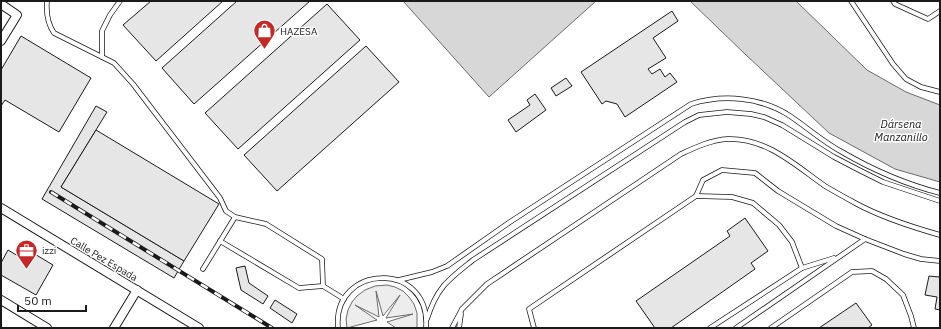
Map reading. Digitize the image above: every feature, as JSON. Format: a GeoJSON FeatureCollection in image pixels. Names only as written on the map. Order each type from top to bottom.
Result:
{"type":"FeatureCollection","features":[{"type":"Feature","properties":{"kind":"street"},"geometry":{"type":"LineString","coordinates":[[1,4],[17,15],[1,41]]}},
{"type":"Feature","properties":{"kind":"street","name":"Calle Pez Espada"},"geometry":{"type":"LineString","coordinates":[[1,208],[199,328]]}},
{"type":"Feature","properties":{"kind":"street"},"geometry":{"type":"LineString","coordinates":[[114,328],[137,290]]}},
{"type":"Feature","properties":{"kind":"street"},"geometry":{"type":"LineString","coordinates":[[1,300],[47,328]]}},
{"type":"Feature","properties":{"kind":"lane"},"geometry":{"type":"LineString","coordinates":[[47,1],[46,12],[50,27],[54,33],[114,63],[133,84],[220,198],[226,211],[235,217],[266,224],[322,259],[323,286]]}},
{"type":"Feature","properties":{"kind":"lane"},"geometry":{"type":"LineString","coordinates":[[102,57],[102,31],[110,15],[120,1]]}},
{"type":"Feature","properties":{"kind":"lane"},"geometry":{"type":"LineString","coordinates":[[851,1],[892,64],[906,79],[921,87],[940,92]]}},
{"type":"Feature","properties":{"kind":"lane"},"geometry":{"type":"LineString","coordinates":[[893,1],[895,4],[928,19],[940,11]]}},
{"type":"Feature","properties":{"kind":"lane"},"geometry":{"type":"LineString","coordinates":[[399,280],[432,272],[447,266],[510,222],[691,104],[712,99],[724,98],[750,101],[778,109],[841,152],[871,168],[902,181],[940,193]]}},
{"type":"Feature","properties":{"kind":"lane"},"geometry":{"type":"LineString","coordinates":[[426,319],[435,296],[442,286],[473,260],[685,122],[700,115],[714,112],[738,112],[774,120],[834,157],[865,173],[891,185],[940,201]]}},
{"type":"Feature","properties":{"kind":"lane"},"geometry":{"type":"LineString","coordinates":[[452,328],[462,309],[486,284],[681,154],[704,144],[727,139],[752,141],[773,150],[826,186],[859,205],[900,223],[940,235]]}},
{"type":"Feature","properties":{"kind":"lane"},"geometry":{"type":"LineString","coordinates":[[534,328],[529,309],[696,196],[703,180],[722,170],[755,173],[778,191],[830,222],[865,239],[904,254],[940,261]]}},
{"type":"Feature","properties":{"kind":"lane"},"geometry":{"type":"LineString","coordinates":[[696,196],[732,197],[753,203],[779,225],[792,242],[802,268]]}},
{"type":"Feature","properties":{"kind":"lane"},"geometry":{"type":"LineString","coordinates":[[203,269],[235,217]]}},
{"type":"Feature","properties":{"kind":"lane"},"geometry":{"type":"LineString","coordinates":[[736,328],[865,239]]}},
{"type":"Feature","properties":{"kind":"lane"},"geometry":{"type":"LineString","coordinates":[[220,240],[299,288],[323,286],[344,299]]}},
{"type":"Feature","properties":{"kind":"lane"},"geometry":{"type":"LineString","coordinates":[[710,328],[802,268],[839,257]]}},
{"type":"Feature","properties":{"kind":"lane"},"geometry":{"type":"LineString","coordinates":[[771,328],[852,272],[872,271],[886,279],[903,295],[912,316],[914,328]]}},
{"type":"Feature","properties":{"kind":"lane"},"geometry":{"type":"LineString","coordinates":[[338,328],[337,319],[340,305],[347,293],[358,284],[371,278],[385,277],[399,280],[410,287],[418,296],[424,307],[426,328]]}},
{"type":"Feature","properties":{"kind":"lane"},"geometry":{"type":"LineString","coordinates":[[459,328],[462,309]]}},
{"type":"Feature","properties":{"kind":"shaded area"},"geometry":{"type":"Polygon","coordinates":[[[387,285],[403,291],[414,304],[417,313],[417,328],[396,328],[387,322],[413,314],[386,318],[400,295],[383,316],[376,291],[379,317],[355,305],[377,320],[347,328],[346,319],[348,310],[357,296],[365,290],[375,286],[387,285]]]}},
{"type":"Feature","properties":{"kind":"water"},"geometry":{"type":"Polygon","coordinates":[[[403,1],[596,1],[489,97],[403,1]]]}},
{"type":"Feature","properties":{"kind":"water","name":"Dársena Manzanillo"},"geometry":{"type":"Polygon","coordinates":[[[690,1],[796,1],[867,70],[906,92],[940,105],[940,182],[895,169],[829,133],[690,1]]]}},
{"type":"Feature","properties":{"kind":"building"},"geometry":{"type":"Polygon","coordinates":[[[151,1],[223,1],[156,61],[123,25],[151,1]]]}},
{"type":"Feature","properties":{"kind":"building"},"geometry":{"type":"Polygon","coordinates":[[[237,1],[310,1],[194,104],[162,68],[237,1]]]}},
{"type":"Feature","properties":{"kind":"building"},"geometry":{"type":"Polygon","coordinates":[[[327,4],[360,40],[238,149],[205,113],[327,4]]]}},
{"type":"Feature","properties":{"kind":"building"},"geometry":{"type":"Polygon","coordinates":[[[672,11],[678,21],[653,38],[666,58],[648,69],[652,74],[660,69],[665,77],[670,73],[677,82],[625,117],[617,104],[606,101],[602,104],[581,72],[672,11]]]}},
{"type":"Feature","properties":{"kind":"building"},"geometry":{"type":"Polygon","coordinates":[[[21,36],[91,78],[59,132],[5,100],[1,106],[1,70],[21,36]]]}},
{"type":"Feature","properties":{"kind":"building"},"geometry":{"type":"Polygon","coordinates":[[[366,46],[399,82],[277,191],[244,155],[366,46]]]}},
{"type":"Feature","properties":{"kind":"building"},"geometry":{"type":"Polygon","coordinates":[[[566,78],[572,86],[556,96],[551,88],[566,78]]]}},
{"type":"Feature","properties":{"kind":"building"},"geometry":{"type":"Polygon","coordinates":[[[535,94],[546,110],[516,132],[508,120],[530,105],[527,100],[535,94]]]}},
{"type":"Feature","properties":{"kind":"building"},"geometry":{"type":"Polygon","coordinates":[[[96,106],[107,112],[61,187],[184,261],[174,278],[42,199],[96,106]]]}},
{"type":"Feature","properties":{"kind":"building"},"geometry":{"type":"Polygon","coordinates":[[[96,130],[219,204],[184,261],[61,187],[96,130]]]}},
{"type":"Feature","properties":{"kind":"building"},"geometry":{"type":"Polygon","coordinates":[[[745,218],[768,251],[751,263],[755,269],[671,328],[655,328],[636,301],[730,236],[727,231],[745,218]]]}},
{"type":"Feature","properties":{"kind":"building","name":"izzi"},"geometry":{"type":"Polygon","coordinates":[[[8,250],[23,259],[28,250],[53,265],[36,295],[1,275],[1,263],[8,250]]]}},
{"type":"Feature","properties":{"kind":"building"},"geometry":{"type":"Polygon","coordinates":[[[245,266],[249,283],[268,296],[263,304],[241,290],[236,268],[245,266]]]}},
{"type":"Feature","properties":{"kind":"building"},"geometry":{"type":"Polygon","coordinates":[[[940,274],[940,310],[935,309],[937,297],[925,295],[929,276],[939,277],[940,274]]]}},
{"type":"Feature","properties":{"kind":"building"},"geometry":{"type":"Polygon","coordinates":[[[275,300],[297,314],[292,323],[270,308],[275,300]]]}},
{"type":"Feature","properties":{"kind":"building"},"geometry":{"type":"Polygon","coordinates":[[[856,303],[872,325],[868,328],[819,328],[856,303]]]}},
{"type":"Feature","properties":{"kind":"railway"},"geometry":{"type":"LineString","coordinates":[[51,192],[272,328]]}},
{"type":"Feature","properties":{"kind":"place","name":"HAZESA"},"geometry":{"type":"Point","coordinates":[264,50]}},
{"type":"Feature","properties":{"kind":"place","name":"izzi"},"geometry":{"type":"Point","coordinates":[26,270]}}]}
